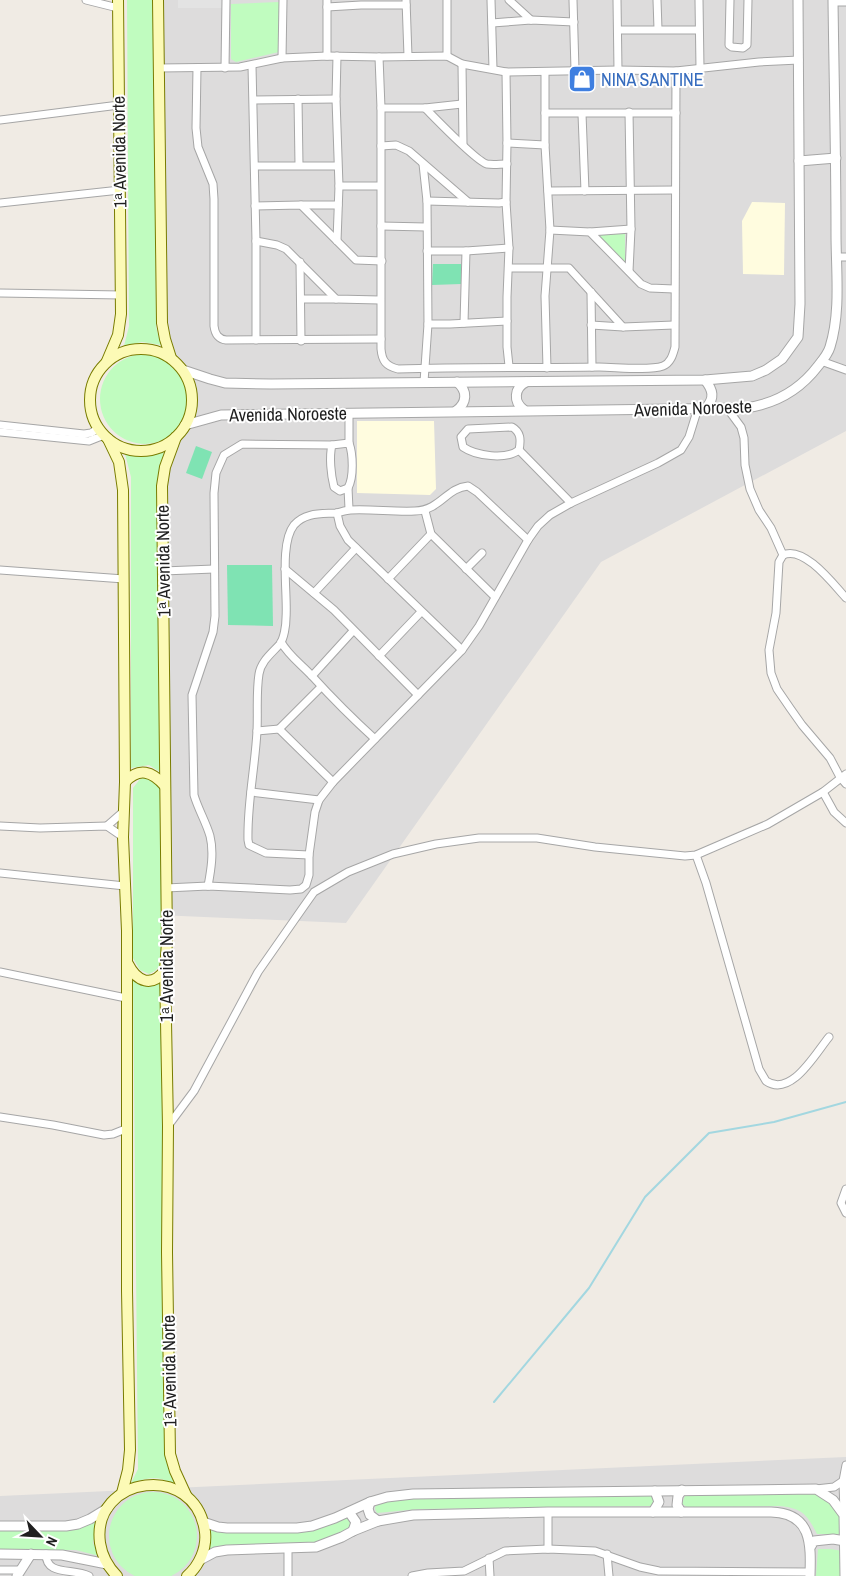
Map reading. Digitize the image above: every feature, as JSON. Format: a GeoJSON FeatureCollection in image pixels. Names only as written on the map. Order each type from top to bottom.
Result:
{"type":"FeatureCollection","features":[{"type":"Feature","properties":{"kind":"main road"},"geometry":{"type":"LineString","coordinates":[[158,0],[162,323],[171,358]]}},
{"type":"Feature","properties":{"kind":"main road","name":"1ᵃ Avenida Norte"},"geometry":{"type":"LineString","coordinates":[[107,361],[118,335],[122,314],[118,4]]}},
{"type":"Feature","properties":{"kind":"main road"},"geometry":{"type":"LineString","coordinates":[[104,434],[121,447],[136,450],[151,450],[165,445],[185,425],[191,412],[192,397],[190,383],[183,370],[171,358],[156,350],[139,348],[122,352],[107,361],[98,372],[92,386],[90,400],[92,415],[119,462],[123,483],[125,782],[123,837],[127,963],[127,1291],[130,1450],[128,1470],[122,1493]]}},
{"type":"Feature","properties":{"kind":"main road","name":"1ᵃ Avenida Norte"},"geometry":{"type":"LineString","coordinates":[[176,436],[165,467],[162,486],[170,1454],[177,1478],[186,1495],[196,1507],[203,1522]]}},
{"type":"Feature","properties":{"kind":"main road"},"geometry":{"type":"LineString","coordinates":[[125,782],[135,774],[145,773],[156,776],[165,786]]}},
{"type":"Feature","properties":{"kind":"main road"},"geometry":{"type":"LineString","coordinates":[[127,963],[138,977],[146,981],[159,978],[165,970]]}},
{"type":"Feature","properties":{"kind":"main road"},"geometry":{"type":"LineString","coordinates":[[117,1576],[107,1564],[102,1551],[100,1536],[102,1522],[108,1508],[122,1493],[137,1486],[154,1484],[171,1487],[186,1495]]}},
{"type":"Feature","properties":{"kind":"main road"},"geometry":{"type":"LineString","coordinates":[[187,1576],[200,1560],[205,1541],[203,1522]]}},
{"type":"Feature","properties":{"kind":"street"},"geometry":{"type":"LineString","coordinates":[[86,0],[118,4]]}},
{"type":"Feature","properties":{"kind":"street"},"geometry":{"type":"LineString","coordinates":[[101,0],[118,4]]}},
{"type":"Feature","properties":{"kind":"street"},"geometry":{"type":"LineString","coordinates":[[225,68],[226,0]]}},
{"type":"Feature","properties":{"kind":"street"},"geometry":{"type":"LineString","coordinates":[[282,58],[283,0]]}},
{"type":"Feature","properties":{"kind":"street"},"geometry":{"type":"LineString","coordinates":[[447,0],[447,56]]}},
{"type":"Feature","properties":{"kind":"street"},"geometry":{"type":"LineString","coordinates":[[491,0],[493,69]]}},
{"type":"Feature","properties":{"kind":"street"},"geometry":{"type":"LineString","coordinates":[[508,0],[531,20]]}},
{"type":"Feature","properties":{"kind":"street"},"geometry":{"type":"LineString","coordinates":[[572,0],[575,70]]}},
{"type":"Feature","properties":{"kind":"street"},"geometry":{"type":"LineString","coordinates":[[618,0],[618,70]]}},
{"type":"Feature","properties":{"kind":"street"},"geometry":{"type":"LineString","coordinates":[[657,0],[658,29]]}},
{"type":"Feature","properties":{"kind":"street"},"geometry":{"type":"LineString","coordinates":[[699,0],[700,68]]}},
{"type":"Feature","properties":{"kind":"street"},"geometry":{"type":"LineString","coordinates":[[730,0],[729,44],[732,48],[743,48],[747,45],[748,0]]}},
{"type":"Feature","properties":{"kind":"street","name":"Avenida Noroeste"},"geometry":{"type":"LineString","coordinates":[[183,370],[210,380],[225,382],[527,382],[705,380],[752,376],[766,370],[782,359],[798,337],[800,304],[798,0]]}},
{"type":"Feature","properties":{"kind":"street"},"geometry":{"type":"LineString","coordinates":[[833,1],[846,2]]}},
{"type":"Feature","properties":{"kind":"street","name":"Avenida Noroeste"},"geometry":{"type":"LineString","coordinates":[[185,425],[222,415],[727,408],[757,407],[781,399],[809,377],[821,361],[829,349],[836,318],[836,158],[833,1]]}},
{"type":"Feature","properties":{"kind":"street"},"geometry":{"type":"LineString","coordinates":[[327,56],[327,4],[359,2],[406,3],[408,56]]}},
{"type":"Feature","properties":{"kind":"street"},"geometry":{"type":"LineString","coordinates":[[492,23],[531,20],[574,22]]}},
{"type":"Feature","properties":{"kind":"street"},"geometry":{"type":"LineString","coordinates":[[618,30],[698,30]]}},
{"type":"Feature","properties":{"kind":"street"},"geometry":{"type":"LineString","coordinates":[[158,68],[225,68],[252,66],[282,58],[327,56],[447,56],[462,64],[506,72],[575,70],[676,71],[799,60]]}},
{"type":"Feature","properties":{"kind":"street"},"geometry":{"type":"LineString","coordinates":[[337,56],[337,166],[339,186],[337,242]]}},
{"type":"Feature","properties":{"kind":"street"},"geometry":{"type":"LineString","coordinates":[[379,57],[381,108],[381,339],[383,359],[390,368],[398,370],[509,366],[547,368],[650,367],[667,364],[673,355],[675,347],[676,71]]}},
{"type":"Feature","properties":{"kind":"street"},"geometry":{"type":"LineString","coordinates":[[462,64],[463,144]]}},
{"type":"Feature","properties":{"kind":"street"},"geometry":{"type":"LineString","coordinates":[[252,66],[255,166],[256,340]]}},
{"type":"Feature","properties":{"kind":"street"},"geometry":{"type":"LineString","coordinates":[[196,68],[196,128],[198,147],[209,173],[213,192],[216,334],[223,340],[381,339]]}},
{"type":"Feature","properties":{"kind":"street"},"geometry":{"type":"LineString","coordinates":[[506,72],[506,202],[509,248],[507,322],[509,366]]}},
{"type":"Feature","properties":{"kind":"street"},"geometry":{"type":"LineString","coordinates":[[545,72],[545,145],[550,230],[547,268],[547,368]]}},
{"type":"Feature","properties":{"kind":"street"},"geometry":{"type":"LineString","coordinates":[[298,99],[299,165]]}},
{"type":"Feature","properties":{"kind":"street"},"geometry":{"type":"LineString","coordinates":[[254,100],[336,99]]}},
{"type":"Feature","properties":{"kind":"street"},"geometry":{"type":"LineString","coordinates":[[381,108],[425,108],[462,104]]}},
{"type":"Feature","properties":{"kind":"street"},"geometry":{"type":"LineString","coordinates":[[0,120],[119,105]]}},
{"type":"Feature","properties":{"kind":"street"},"geometry":{"type":"LineString","coordinates":[[425,108],[472,155],[485,164],[507,164]]}},
{"type":"Feature","properties":{"kind":"street"},"geometry":{"type":"LineString","coordinates":[[546,113],[629,112],[676,114]]}},
{"type":"Feature","properties":{"kind":"street"},"geometry":{"type":"LineString","coordinates":[[628,271],[630,229],[629,112]]}},
{"type":"Feature","properties":{"kind":"street"},"geometry":{"type":"LineString","coordinates":[[582,114],[585,191]]}},
{"type":"Feature","properties":{"kind":"street"},"geometry":{"type":"LineString","coordinates":[[507,143],[545,145]]}},
{"type":"Feature","properties":{"kind":"street"},"geometry":{"type":"LineString","coordinates":[[380,146],[396,145],[403,147],[468,202]]}},
{"type":"Feature","properties":{"kind":"street"},"geometry":{"type":"LineString","coordinates":[[799,160],[836,158]]}},
{"type":"Feature","properties":{"kind":"street"},"geometry":{"type":"LineString","coordinates":[[423,164],[427,201],[428,324],[424,382]]}},
{"type":"Feature","properties":{"kind":"street"},"geometry":{"type":"LineString","coordinates":[[255,166],[337,166]]}},
{"type":"Feature","properties":{"kind":"street"},"geometry":{"type":"LineString","coordinates":[[339,186],[380,186]]}},
{"type":"Feature","properties":{"kind":"street"},"geometry":{"type":"LineString","coordinates":[[0,203],[120,190]]}},
{"type":"Feature","properties":{"kind":"street"},"geometry":{"type":"LineString","coordinates":[[548,191],[675,190]]}},
{"type":"Feature","properties":{"kind":"street"},"geometry":{"type":"LineString","coordinates":[[427,201],[506,202]]}},
{"type":"Feature","properties":{"kind":"street"},"geometry":{"type":"LineString","coordinates":[[301,205],[356,260],[382,261]]}},
{"type":"Feature","properties":{"kind":"street"},"geometry":{"type":"LineString","coordinates":[[255,206],[338,205]]}},
{"type":"Feature","properties":{"kind":"street"},"geometry":{"type":"LineString","coordinates":[[381,226],[426,227]]}},
{"type":"Feature","properties":{"kind":"street"},"geometry":{"type":"LineString","coordinates":[[550,230],[590,232],[630,229]]}},
{"type":"Feature","properties":{"kind":"street"},"geometry":{"type":"LineString","coordinates":[[590,232],[641,284],[650,288],[674,289]]}},
{"type":"Feature","properties":{"kind":"street"},"geometry":{"type":"LineString","coordinates":[[256,241],[282,246],[336,298]]}},
{"type":"Feature","properties":{"kind":"street"},"geometry":{"type":"LineString","coordinates":[[427,251],[509,248]]}},
{"type":"Feature","properties":{"kind":"street"},"geometry":{"type":"LineString","coordinates":[[464,323],[466,251]]}},
{"type":"Feature","properties":{"kind":"street"},"geometry":{"type":"LineString","coordinates":[[836,257],[846,257]]}},
{"type":"Feature","properties":{"kind":"street"},"geometry":{"type":"LineString","coordinates":[[300,262],[301,341]]}},
{"type":"Feature","properties":{"kind":"street"},"geometry":{"type":"LineString","coordinates":[[509,268],[569,268],[623,327]]}},
{"type":"Feature","properties":{"kind":"street"},"geometry":{"type":"LineString","coordinates":[[0,292],[121,295]]}},
{"type":"Feature","properties":{"kind":"street"},"geometry":{"type":"LineString","coordinates":[[591,292],[592,367]]}},
{"type":"Feature","properties":{"kind":"street"},"geometry":{"type":"LineString","coordinates":[[301,299],[380,300]]}},
{"type":"Feature","properties":{"kind":"street"},"geometry":{"type":"LineString","coordinates":[[428,324],[507,322]]}},
{"type":"Feature","properties":{"kind":"street"},"geometry":{"type":"LineString","coordinates":[[591,325],[623,327],[674,325]]}},
{"type":"Feature","properties":{"kind":"street"},"geometry":{"type":"LineString","coordinates":[[821,361],[846,370]]}},
{"type":"Feature","properties":{"kind":"street"},"geometry":{"type":"LineString","coordinates":[[166,888],[208,886],[290,890],[301,889],[306,885],[318,800],[333,782],[462,650],[479,626],[538,526],[550,515],[571,503],[682,450],[702,408],[712,400],[712,393],[705,380]]}},
{"type":"Feature","properties":{"kind":"street"},"geometry":{"type":"LineString","coordinates":[[456,411],[463,404],[465,394],[458,382]]}},
{"type":"Feature","properties":{"kind":"street"},"geometry":{"type":"LineString","coordinates":[[524,410],[517,403],[516,398],[518,388],[527,382]]}},
{"type":"Feature","properties":{"kind":"street"},"geometry":{"type":"LineString","coordinates":[[727,408],[741,427],[750,489],[759,510],[771,528],[782,555],[779,562],[776,613],[769,650],[771,673],[790,708],[830,758],[843,776],[846,784]]}},
{"type":"Feature","properties":{"kind":"street"},"geometry":{"type":"LineString","coordinates":[[349,412],[348,443],[351,448],[352,472],[348,488],[349,510]]}},
{"type":"Feature","properties":{"kind":"street"},"geometry":{"type":"LineString","coordinates":[[0,425],[84,434],[104,434]]}},
{"type":"Feature","properties":{"kind":"street"},"geometry":{"type":"LineString","coordinates":[[519,450],[508,455],[476,454],[463,447],[462,437],[468,428],[512,428],[519,434],[519,450],[571,503]]}},
{"type":"Feature","properties":{"kind":"street"},"geometry":{"type":"LineString","coordinates":[[0,432],[89,441],[104,434]]}},
{"type":"Feature","properties":{"kind":"street"},"geometry":{"type":"LineString","coordinates":[[208,886],[212,847],[207,827],[194,795],[192,695],[213,632],[215,616],[214,492],[216,473],[224,455],[242,444],[332,445],[348,443]]}},
{"type":"Feature","properties":{"kind":"street"},"geometry":{"type":"LineString","coordinates":[[332,445],[330,450],[334,487],[340,490],[348,488]]}},
{"type":"Feature","properties":{"kind":"street"},"geometry":{"type":"LineString","coordinates":[[309,855],[266,853],[248,846],[257,731],[259,673],[263,662],[281,642],[286,618],[285,570],[287,546],[294,526],[301,519],[316,513],[337,513],[349,510],[401,512],[425,510],[434,506],[459,488],[468,486],[477,492],[528,540]]}},
{"type":"Feature","properties":{"kind":"street"},"geometry":{"type":"LineString","coordinates":[[425,510],[431,534],[495,597]]}},
{"type":"Feature","properties":{"kind":"street"},"geometry":{"type":"LineString","coordinates":[[337,513],[343,534],[462,650]]}},
{"type":"Feature","properties":{"kind":"street"},"geometry":{"type":"LineString","coordinates":[[388,579],[431,534]]}},
{"type":"Feature","properties":{"kind":"street"},"geometry":{"type":"LineString","coordinates":[[314,593],[356,548]]}},
{"type":"Feature","properties":{"kind":"street"},"geometry":{"type":"LineString","coordinates":[[466,569],[482,553]]}},
{"type":"Feature","properties":{"kind":"street"},"geometry":{"type":"LineString","coordinates":[[782,555],[792,554],[812,563],[846,598]]}},
{"type":"Feature","properties":{"kind":"street"},"geometry":{"type":"LineString","coordinates":[[163,571],[214,569]]}},
{"type":"Feature","properties":{"kind":"street"},"geometry":{"type":"LineString","coordinates":[[0,570],[124,579]]}},
{"type":"Feature","properties":{"kind":"street"},"geometry":{"type":"LineString","coordinates":[[285,570],[314,593],[418,695]]}},
{"type":"Feature","properties":{"kind":"street"},"geometry":{"type":"LineString","coordinates":[[379,656],[421,612]]}},
{"type":"Feature","properties":{"kind":"street"},"geometry":{"type":"LineString","coordinates":[[312,676],[353,631]]}},
{"type":"Feature","properties":{"kind":"street"},"geometry":{"type":"LineString","coordinates":[[281,642],[288,653],[375,739]]}},
{"type":"Feature","properties":{"kind":"street"},"geometry":{"type":"LineString","coordinates":[[257,731],[279,729],[321,687]]}},
{"type":"Feature","properties":{"kind":"street"},"geometry":{"type":"LineString","coordinates":[[279,729],[333,782]]}},
{"type":"Feature","properties":{"kind":"street"},"geometry":{"type":"LineString","coordinates":[[168,1126],[194,1091],[258,972],[314,892],[348,872],[393,854],[436,844],[479,838],[537,838],[595,847],[685,856],[696,855],[768,824],[823,792],[843,776]]}},
{"type":"Feature","properties":{"kind":"street"},"geometry":{"type":"LineString","coordinates":[[251,792],[318,800]]}},
{"type":"Feature","properties":{"kind":"street"},"geometry":{"type":"LineString","coordinates":[[823,792],[834,812],[846,823]]}},
{"type":"Feature","properties":{"kind":"street"},"geometry":{"type":"LineString","coordinates":[[107,826],[123,812]]}},
{"type":"Feature","properties":{"kind":"street"},"geometry":{"type":"LineString","coordinates":[[0,826],[40,828],[107,826],[123,837]]}},
{"type":"Feature","properties":{"kind":"street"},"geometry":{"type":"LineString","coordinates":[[696,855],[706,882],[759,1069],[766,1081],[778,1086],[790,1082],[799,1074],[829,1037]]}},
{"type":"Feature","properties":{"kind":"street"},"geometry":{"type":"LineString","coordinates":[[0,873],[125,886]]}},
{"type":"Feature","properties":{"kind":"street"},"geometry":{"type":"LineString","coordinates":[[306,885],[314,892]]}},
{"type":"Feature","properties":{"kind":"street"},"geometry":{"type":"LineString","coordinates":[[0,972],[126,998]]}},
{"type":"Feature","properties":{"kind":"street"},"geometry":{"type":"LineString","coordinates":[[0,1117],[104,1135],[128,1128]]}},
{"type":"Feature","properties":{"kind":"street"},"geometry":{"type":"LineString","coordinates":[[846,1189],[842,1198],[842,1206],[846,1213]]}},
{"type":"Feature","properties":{"kind":"street"},"geometry":{"type":"LineString","coordinates":[[846,1465],[843,1481],[846,1576]]}},
{"type":"Feature","properties":{"kind":"street"},"geometry":{"type":"LineString","coordinates":[[203,1522],[227,1528],[297,1528],[319,1524],[370,1502],[387,1497],[413,1494],[816,1488],[834,1487],[843,1481]]}},
{"type":"Feature","properties":{"kind":"street"},"geometry":{"type":"LineString","coordinates":[[816,1488],[833,1500],[844,1515]]}},
{"type":"Feature","properties":{"kind":"street"},"geometry":{"type":"LineString","coordinates":[[681,1512],[677,1503],[678,1496],[682,1490]]}},
{"type":"Feature","properties":{"kind":"street"},"geometry":{"type":"LineString","coordinates":[[653,1512],[660,1502],[655,1491]]}},
{"type":"Feature","properties":{"kind":"street"},"geometry":{"type":"LineString","coordinates":[[370,1502],[368,1509],[370,1515],[378,1521]]}},
{"type":"Feature","properties":{"kind":"street"},"geometry":{"type":"LineString","coordinates":[[0,1526],[66,1526],[78,1524],[108,1508]]}},
{"type":"Feature","properties":{"kind":"street"},"geometry":{"type":"LineString","coordinates":[[349,1512],[356,1522],[353,1531]]}},
{"type":"Feature","properties":{"kind":"street"},"geometry":{"type":"LineString","coordinates":[[548,1512],[548,1548]]}},
{"type":"Feature","properties":{"kind":"street"},"geometry":{"type":"LineString","coordinates":[[200,1560],[215,1552],[227,1550],[316,1547],[378,1521],[413,1515],[548,1512],[785,1513],[795,1517],[803,1525],[811,1546],[810,1574],[659,1571],[640,1567],[595,1551],[548,1548],[505,1551],[464,1571],[412,1576]]}},
{"type":"Feature","properties":{"kind":"street"},"geometry":{"type":"LineString","coordinates":[[811,1546],[814,1541],[818,1540],[833,1539],[845,1541]]}},
{"type":"Feature","properties":{"kind":"street"},"geometry":{"type":"LineString","coordinates":[[288,1548],[288,1576]]}},
{"type":"Feature","properties":{"kind":"street"},"geometry":{"type":"LineString","coordinates":[[0,1554],[69,1556],[107,1564]]}},
{"type":"Feature","properties":{"kind":"street"},"geometry":{"type":"LineString","coordinates":[[0,1570],[18,1573],[31,1554]]}},
{"type":"Feature","properties":{"kind":"street"},"geometry":{"type":"LineString","coordinates":[[46,1554],[46,1563],[51,1568],[89,1576]]}},
{"type":"Feature","properties":{"kind":"street"},"geometry":{"type":"LineString","coordinates":[[607,1554],[609,1576]]}},
{"type":"Feature","properties":{"kind":"street"},"geometry":{"type":"LineString","coordinates":[[489,1558],[490,1576]]}},
{"type":"Feature","properties":{"kind":"shaded area"},"geometry":{"type":"Polygon","coordinates":[[[164,0],[846,0],[846,431],[601,562],[346,923],[158,915],[164,0]]]}},
{"type":"Feature","properties":{"kind":"shaded area"},"geometry":{"type":"Polygon","coordinates":[[[178,0],[222,0],[222,8],[178,8],[178,0]]]}},
{"type":"Feature","properties":{"kind":"shaded area"},"geometry":{"type":"Polygon","coordinates":[[[752,202],[785,203],[784,275],[743,274],[742,221],[752,202]]]}},
{"type":"Feature","properties":{"kind":"shaded area"},"geometry":{"type":"Polygon","coordinates":[[[357,421],[434,421],[436,489],[430,495],[357,493],[357,421]]]}},
{"type":"Feature","properties":{"kind":"shaded area"},"geometry":{"type":"Polygon","coordinates":[[[846,1457],[846,1576],[0,1576],[0,1496],[846,1457]]]}},
{"type":"Feature","properties":{"kind":"green space"},"geometry":{"type":"Polygon","coordinates":[[[127,0],[154,0],[156,327],[161,345],[142,342],[124,346],[129,326],[127,0]]]}},
{"type":"Feature","properties":{"kind":"green space"},"geometry":{"type":"Polygon","coordinates":[[[279,2],[279,52],[236,62],[231,59],[231,4],[279,2]]]}},
{"type":"Feature","properties":{"kind":"green space"},"geometry":{"type":"Polygon","coordinates":[[[625,233],[625,262],[596,234],[625,233]]]}},
{"type":"Feature","properties":{"kind":"green space"},"geometry":{"type":"Polygon","coordinates":[[[433,264],[461,264],[461,284],[432,285],[433,264]]]}},
{"type":"Feature","properties":{"kind":"green space"},"geometry":{"type":"Polygon","coordinates":[[[145,354],[162,358],[177,367],[186,382],[190,399],[186,416],[177,431],[162,440],[145,444],[128,440],[113,431],[104,416],[100,399],[104,382],[113,367],[128,358],[145,354]]]}},
{"type":"Feature","properties":{"kind":"green space"},"geometry":{"type":"Polygon","coordinates":[[[196,446],[212,452],[202,479],[186,473],[196,446]]]}},
{"type":"Feature","properties":{"kind":"green space"},"geometry":{"type":"Polygon","coordinates":[[[124,450],[149,455],[164,451],[159,480],[160,772],[149,765],[131,768],[131,477],[124,450]]]}},
{"type":"Feature","properties":{"kind":"green space"},"geometry":{"type":"Polygon","coordinates":[[[227,565],[272,565],[273,626],[228,625],[227,565]]]}},
{"type":"Feature","properties":{"kind":"green space"},"geometry":{"type":"Polygon","coordinates":[[[149,776],[161,788],[163,962],[155,971],[149,974],[140,970],[133,958],[133,788],[140,779],[149,776]]]}},
{"type":"Feature","properties":{"kind":"green space"},"geometry":{"type":"Polygon","coordinates":[[[133,975],[150,983],[162,982],[165,1451],[175,1485],[153,1478],[131,1483],[138,1469],[133,975]]]}},
{"type":"Feature","properties":{"kind":"green space"},"geometry":{"type":"Polygon","coordinates":[[[647,1491],[657,1497],[657,1502],[650,1506],[419,1509],[377,1513],[375,1509],[376,1503],[404,1496],[647,1491]]]}},
{"type":"Feature","properties":{"kind":"green space"},"geometry":{"type":"Polygon","coordinates":[[[814,1491],[833,1503],[841,1518],[843,1534],[817,1534],[807,1517],[793,1508],[779,1506],[687,1507],[682,1504],[686,1493],[814,1491]]]}},
{"type":"Feature","properties":{"kind":"green space"},"geometry":{"type":"Polygon","coordinates":[[[153,1492],[170,1496],[184,1505],[193,1519],[197,1536],[193,1553],[184,1567],[170,1576],[153,1580],[136,1576],[122,1567],[113,1553],[109,1536],[113,1519],[122,1505],[136,1496],[153,1492]]]}},
{"type":"Feature","properties":{"kind":"green space"},"geometry":{"type":"Polygon","coordinates":[[[348,1516],[354,1523],[350,1528],[317,1542],[217,1546],[206,1550],[208,1526],[219,1532],[304,1531],[348,1516]]]}},
{"type":"Feature","properties":{"kind":"green space"},"geometry":{"type":"Polygon","coordinates":[[[98,1519],[93,1543],[99,1556],[76,1550],[0,1550],[0,1529],[98,1519]]]}},
{"type":"Feature","properties":{"kind":"green space"},"geometry":{"type":"Polygon","coordinates":[[[818,1549],[842,1551],[843,1576],[816,1576],[818,1549]]]}},
{"type":"Feature","properties":{"kind":"waterway"},"geometry":{"type":"LineString","coordinates":[[494,1402],[589,1288],[645,1197],[709,1133],[774,1122],[846,1102]]}},
{"type":"Feature","properties":{"kind":"place","name":"NINA SANTINE"},"geometry":{"type":"Point","coordinates":[582,79]}}]}
